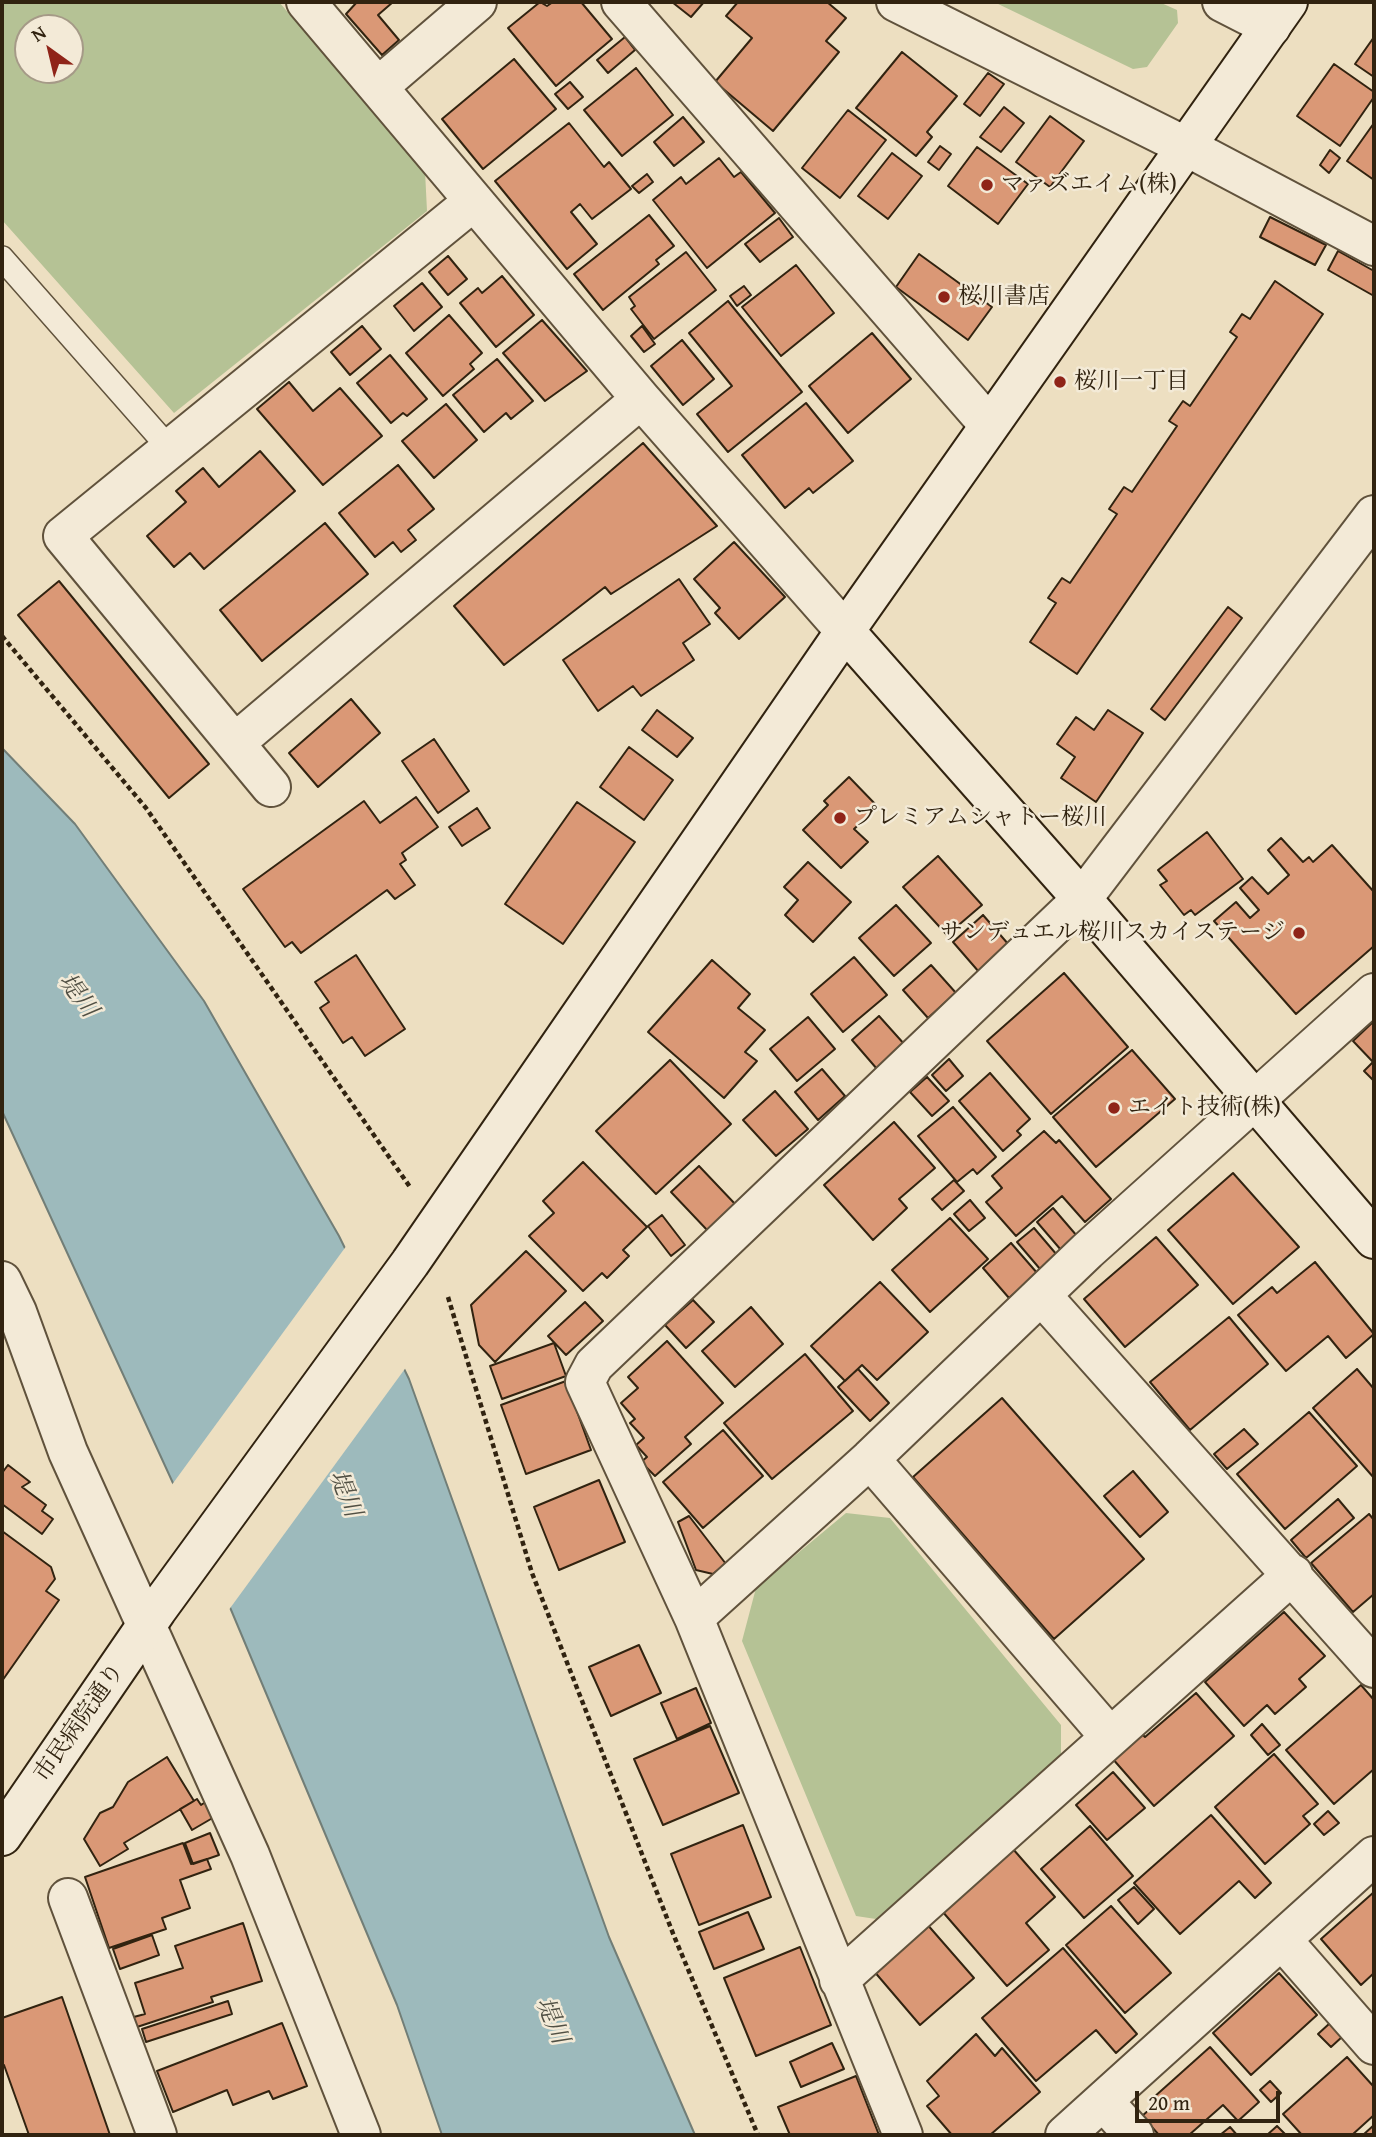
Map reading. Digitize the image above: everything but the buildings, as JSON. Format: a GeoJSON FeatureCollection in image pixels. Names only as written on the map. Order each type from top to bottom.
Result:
{"type":"FeatureCollection","features":[{"type":"Feature","properties":{"kind":"street"},"geometry":{"type":"LineString","coordinates":[[306,2],[641,399],[1082,899],[1374,1239]]}},
{"type":"Feature","properties":{"kind":"street"},"geometry":{"type":"LineString","coordinates":[[378,87],[477,2]]}},
{"type":"Feature","properties":{"kind":"street"},"geometry":{"type":"LineString","coordinates":[[621,2],[989,425]]}},
{"type":"Feature","properties":{"kind":"street"},"geometry":{"type":"LineString","coordinates":[[896,2],[1187,146],[1374,246]]}},
{"type":"Feature","properties":{"kind":"street"},"geometry":{"type":"LineString","coordinates":[[1222,2],[1280,14]]}},
{"type":"Feature","properties":{"kind":"street","name":"市民病院通り"},"geometry":{"type":"LineString","coordinates":[[2,1836],[152,1618],[410,1263],[845,631],[1280,14]]}},
{"type":"Feature","properties":{"kind":"street"},"geometry":{"type":"LineString","coordinates":[[271,787],[63,537],[474,201]]}},
{"type":"Feature","properties":{"kind":"street"},"geometry":{"type":"LineString","coordinates":[[236,742],[641,399]]}},
{"type":"Feature","properties":{"kind":"street"},"geometry":{"type":"LineString","coordinates":[[903,2135],[694,1618],[585,1382],[594,1365],[1082,899],[1374,515]]}},
{"type":"Feature","properties":{"kind":"street"},"geometry":{"type":"LineString","coordinates":[[694,1618],[870,1459],[1254,1098],[1374,993]]}},
{"type":"Feature","properties":{"kind":"street"},"geometry":{"type":"LineString","coordinates":[[2,1281],[17,1312],[68,1452],[152,1618],[250,1854],[361,2135]]}},
{"type":"Feature","properties":{"kind":"street"},"geometry":{"type":"LineString","coordinates":[[1042,1296],[1293,1574],[1374,1668]]}},
{"type":"Feature","properties":{"kind":"street"},"geometry":{"type":"LineString","coordinates":[[870,1459],[1110,1737]]}},
{"type":"Feature","properties":{"kind":"street"},"geometry":{"type":"LineString","coordinates":[[839,1980],[1293,1574]]}},
{"type":"Feature","properties":{"kind":"street"},"geometry":{"type":"LineString","coordinates":[[1065,2135],[1283,1941],[1374,1856]]}},
{"type":"Feature","properties":{"kind":"street"},"geometry":{"type":"LineString","coordinates":[[68,1898],[157,2135]]}},
{"type":"Feature","properties":{"kind":"street"},"geometry":{"type":"LineString","coordinates":[[1283,1941],[1374,2045]]}},
{"type":"Feature","properties":{"kind":"street"},"geometry":{"type":"LineString","coordinates":[[1104,2102],[1134,2135]]}},
{"type":"Feature","properties":{"kind":"lane"},"geometry":{"type":"LineString","coordinates":[[2,258],[170,449]]}},
{"type":"Feature","properties":{"kind":"path"},"geometry":{"type":"LineString","coordinates":[[2,636],[146,808],[436,1225]]}},
{"type":"Feature","properties":{"kind":"path"},"geometry":{"type":"LineString","coordinates":[[448,1297],[532,1573],[659,1899],[758,2135]]}},
{"type":"Feature","properties":{"kind":"green space"},"geometry":{"type":"Polygon","coordinates":[[[2,2],[279,2],[425,171],[427,211],[174,413],[2,220],[2,2]]]}},
{"type":"Feature","properties":{"kind":"green space"},"geometry":{"type":"Polygon","coordinates":[[[994,2],[1159,2],[1177,10],[1178,23],[1147,67],[1133,69],[994,2]]]}},
{"type":"Feature","properties":{"kind":"green space"},"geometry":{"type":"Polygon","coordinates":[[[846,1513],[890,1518],[1061,1725],[1061,1757],[876,1919],[856,1916],[742,1641],[756,1588],[846,1513]]]}},
{"type":"Feature","properties":{"kind":"water","name":"堤川"},"geometry":{"type":"Polygon","coordinates":[[[2,748],[75,824],[204,1001],[339,1236],[409,1379],[609,1937],[695,2135],[442,2135],[397,2005],[229,1605],[2,1111],[2,748]]]}},
{"type":"Feature","properties":{"kind":"pier"},"geometry":{"type":"Polygon","coordinates":[[[347,1245],[407,1366],[228,1611],[171,1486],[347,1245]]]}},
{"type":"Feature","properties":{"kind":"place","name":"マァズエイム(株)"},"geometry":{"type":"Point","coordinates":[987,185]}},
{"type":"Feature","properties":{"kind":"place","name":"桜川書店"},"geometry":{"type":"Point","coordinates":[944,297]}},
{"type":"Feature","properties":{"kind":"place","name":"桜川一丁目"},"geometry":{"type":"Point","coordinates":[1060,382]}},
{"type":"Feature","properties":{"kind":"place","name":"プレミアムシャトー桜川"},"geometry":{"type":"Point","coordinates":[840,818]}},
{"type":"Feature","properties":{"kind":"place","name":"サンデュエル桜川スカイステージ"},"geometry":{"type":"Point","coordinates":[1299,933]}},
{"type":"Feature","properties":{"kind":"place","name":"エイト技術(株)"},"geometry":{"type":"Point","coordinates":[1114,1108]}}]}
